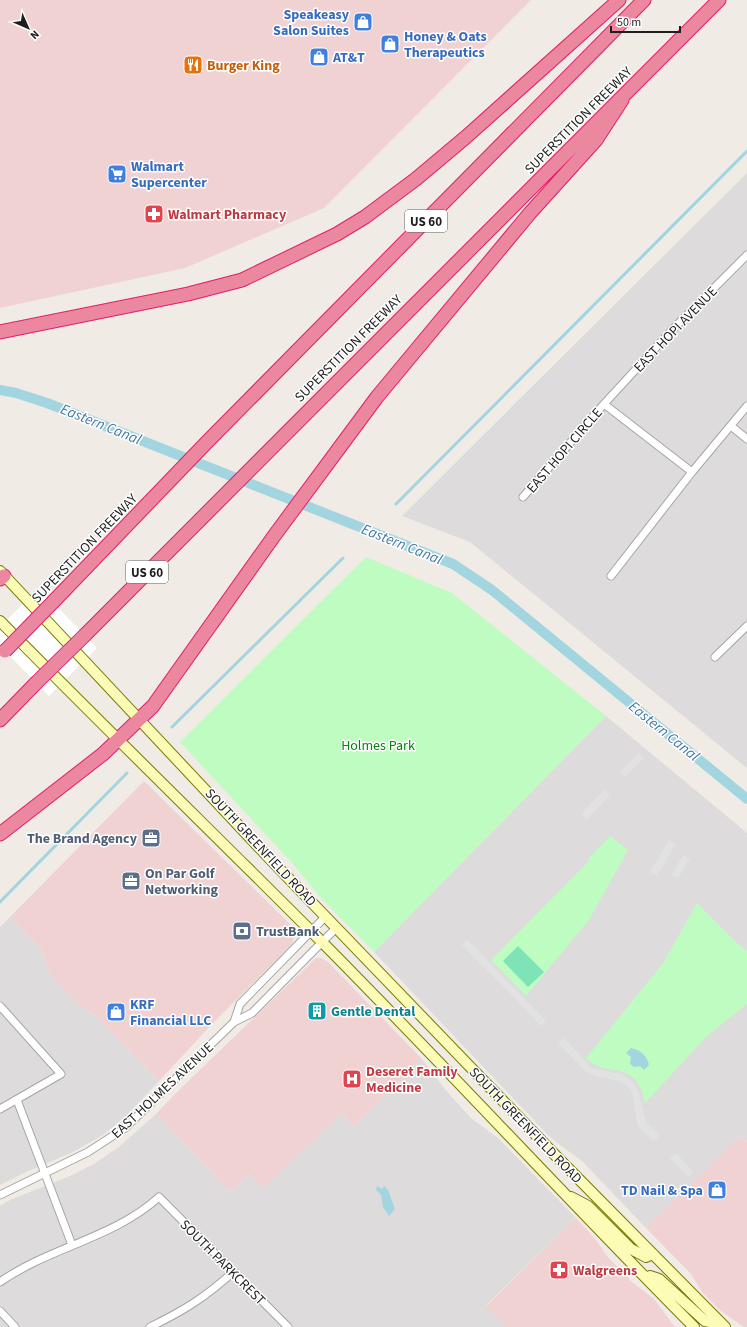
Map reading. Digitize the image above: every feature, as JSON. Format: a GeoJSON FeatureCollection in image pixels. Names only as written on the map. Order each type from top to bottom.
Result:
{"type":"FeatureCollection","features":[{"type":"Feature","properties":{"kind":"highway"},"geometry":{"type":"LineString","coordinates":[[0,332],[188,294],[242,280],[337,234],[365,217],[421,174],[619,0]]}},
{"type":"Feature","properties":{"kind":"highway","name":"SUPERSTITION FREEWAY"},"geometry":{"type":"LineString","coordinates":[[2,653],[172,481],[208,441],[644,0]]}},
{"type":"Feature","properties":{"kind":"highway","name":"SUPERSTITION FREEWAY"},"geometry":{"type":"LineString","coordinates":[[0,720],[269,449],[622,100],[719,0]]}},
{"type":"Feature","properties":{"kind":"highway"},"geometry":{"type":"LineString","coordinates":[[0,834],[103,754],[153,706],[274,536],[377,397],[456,300],[530,213],[596,140],[622,100]]}},
{"type":"Feature","properties":{"kind":"main road","name":"SOUTH GREENFIELD ROAD"},"geometry":{"type":"LineString","coordinates":[[1,576],[140,718],[326,916],[724,1326]]}},
{"type":"Feature","properties":{"kind":"main road","name":"SOUTH GREENFIELD ROAD"},"geometry":{"type":"LineString","coordinates":[[0,621],[117,741],[322,942],[694,1327]]}},
{"type":"Feature","properties":{"kind":"main road"},"geometry":{"type":"LineString","coordinates":[[564,1194],[588,1206],[636,1252],[646,1257],[653,1254]]}},
{"type":"Feature","properties":{"kind":"main road"},"geometry":{"type":"LineString","coordinates":[[646,1278],[650,1276],[659,1279],[705,1321],[724,1326]]}},
{"type":"Feature","properties":{"kind":"street","name":"EAST HOPI AVENUE"},"geometry":{"type":"LineString","coordinates":[[604,404],[672,330],[747,255]]}},
{"type":"Feature","properties":{"kind":"street"},"geometry":{"type":"LineString","coordinates":[[604,404],[692,472]]}},
{"type":"Feature","properties":{"kind":"street","name":"EAST HOPI CIRCLE"},"geometry":{"type":"LineString","coordinates":[[523,497],[604,404]]}},
{"type":"Feature","properties":{"kind":"street"},"geometry":{"type":"LineString","coordinates":[[612,576],[692,472],[732,426],[747,406]]}},
{"type":"Feature","properties":{"kind":"street"},"geometry":{"type":"LineString","coordinates":[[732,426],[747,439]]}},
{"type":"Feature","properties":{"kind":"street"},"geometry":{"type":"LineString","coordinates":[[715,657],[747,626]]}},
{"type":"Feature","properties":{"kind":"street","name":"EAST HOLMES AVENUE"},"geometry":{"type":"LineString","coordinates":[[234,1022],[240,1004],[326,916]]}},
{"type":"Feature","properties":{"kind":"street","name":"EAST HOLMES AVENUE"},"geometry":{"type":"LineString","coordinates":[[0,1195],[46,1174],[88,1152],[125,1128],[234,1022],[252,1013],[337,927]]}},
{"type":"Feature","properties":{"kind":"street"},"geometry":{"type":"LineString","coordinates":[[0,1006],[61,1074],[0,1110]]}},
{"type":"Feature","properties":{"kind":"street"},"geometry":{"type":"LineString","coordinates":[[0,1282],[18,1269],[72,1245],[46,1174],[16,1100]]}},
{"type":"Feature","properties":{"kind":"street","name":"SOUTH PARKCREST"},"geometry":{"type":"LineString","coordinates":[[72,1245],[130,1220],[159,1197],[288,1327]]}},
{"type":"Feature","properties":{"kind":"street"},"geometry":{"type":"LineString","coordinates":[[150,1327],[175,1315],[212,1292],[233,1272]]}},
{"type":"Feature","properties":{"kind":"street"},"geometry":{"type":"LineString","coordinates":[[0,1311],[15,1327]]}},
{"type":"Feature","properties":{"kind":"shaded area"},"geometry":{"type":"Polygon","coordinates":[[[0,0],[531,0],[324,208],[185,268],[0,308],[0,0]]]}},
{"type":"Feature","properties":{"kind":"shaded area"},"geometry":{"type":"Polygon","coordinates":[[[747,173],[747,768],[470,542],[402,516],[747,173]]]}},
{"type":"Feature","properties":{"kind":"shaded area"},"geometry":{"type":"Polygon","coordinates":[[[606,716],[747,833],[747,1142],[741,1136],[646,1228],[583,1162],[551,1138],[374,952],[606,716]]]}},
{"type":"Feature","properties":{"kind":"shaded area"},"geometry":{"type":"Polygon","coordinates":[[[639,752],[644,758],[625,777],[620,772],[639,752]]]}},
{"type":"Feature","properties":{"kind":"shaded area"},"geometry":{"type":"Polygon","coordinates":[[[144,781],[293,927],[295,933],[292,944],[211,1025],[159,1081],[95,1015],[77,1003],[49,973],[41,948],[10,917],[144,781]]]}},
{"type":"Feature","properties":{"kind":"shaded area"},"geometry":{"type":"Polygon","coordinates":[[[605,789],[610,795],[587,820],[581,814],[605,789]]]}},
{"type":"Feature","properties":{"kind":"shaded area"},"geometry":{"type":"Polygon","coordinates":[[[669,840],[676,844],[657,876],[650,872],[669,840]]]}},
{"type":"Feature","properties":{"kind":"shaded area"},"geometry":{"type":"Polygon","coordinates":[[[683,855],[690,859],[678,878],[672,875],[683,855]]]}},
{"type":"Feature","properties":{"kind":"shaded area"},"geometry":{"type":"Polygon","coordinates":[[[10,917],[41,948],[49,973],[77,1003],[95,1015],[159,1081],[127,1115],[103,1135],[71,1153],[28,1171],[0,1185],[0,927],[10,917]]]}},
{"type":"Feature","properties":{"kind":"shaded area"},"geometry":{"type":"Polygon","coordinates":[[[467,939],[546,1021],[541,1026],[462,945],[467,939]]]}},
{"type":"Feature","properties":{"kind":"shaded area"},"geometry":{"type":"Polygon","coordinates":[[[316,958],[321,958],[328,962],[422,1059],[354,1126],[341,1113],[263,1188],[249,1174],[231,1192],[156,1114],[316,958]]]}},
{"type":"Feature","properties":{"kind":"shaded area"},"geometry":{"type":"Polygon","coordinates":[[[564,1038],[592,1068],[622,1074],[636,1086],[646,1122],[660,1135],[654,1141],[638,1126],[632,1092],[627,1086],[619,1081],[594,1076],[586,1072],[558,1043],[564,1038]]]}},
{"type":"Feature","properties":{"kind":"shaded area"},"geometry":{"type":"Polygon","coordinates":[[[422,1059],[448,1093],[472,1119],[498,1138],[576,1218],[486,1305],[507,1327],[0,1327],[0,1206],[10,1200],[68,1177],[94,1164],[119,1147],[156,1114],[231,1192],[249,1174],[263,1188],[341,1113],[354,1126],[422,1059]]]}},
{"type":"Feature","properties":{"kind":"shaded area"},"geometry":{"type":"Polygon","coordinates":[[[741,1136],[747,1142],[747,1327],[744,1327],[721,1311],[702,1292],[691,1274],[646,1228],[741,1136]]]}},
{"type":"Feature","properties":{"kind":"shaded area"},"geometry":{"type":"Polygon","coordinates":[[[676,1153],[693,1172],[688,1177],[670,1158],[676,1153]]]}},
{"type":"Feature","properties":{"kind":"shaded area"},"geometry":{"type":"Polygon","coordinates":[[[576,1218],[596,1240],[607,1256],[632,1282],[654,1299],[675,1327],[507,1327],[486,1306],[576,1218]]]}},
{"type":"Feature","properties":{"kind":"green space","name":"Holmes Park"},"geometry":{"type":"Polygon","coordinates":[[[366,557],[452,593],[606,716],[374,952],[322,899],[293,864],[180,742],[366,557]]]}},
{"type":"Feature","properties":{"kind":"green space"},"geometry":{"type":"Polygon","coordinates":[[[610,836],[628,850],[589,920],[526,996],[491,960],[589,861],[588,859],[610,836]]]}},
{"type":"Feature","properties":{"kind":"green space"},"geometry":{"type":"Polygon","coordinates":[[[697,903],[747,951],[747,1004],[707,1036],[645,1103],[641,1088],[635,1079],[620,1071],[603,1068],[586,1058],[663,963],[697,903]]]}},
{"type":"Feature","properties":{"kind":"green space"},"geometry":{"type":"Polygon","coordinates":[[[518,946],[544,972],[528,987],[503,961],[518,946]]]}},
{"type":"Feature","properties":{"kind":"water"},"geometry":{"type":"Polygon","coordinates":[[[631,1048],[641,1052],[647,1059],[649,1065],[644,1070],[640,1066],[634,1067],[630,1064],[631,1057],[626,1053],[631,1048]]]}},
{"type":"Feature","properties":{"kind":"water"},"geometry":{"type":"Polygon","coordinates":[[[377,1186],[382,1189],[384,1186],[388,1190],[395,1209],[389,1216],[383,1207],[381,1195],[376,1190],[377,1186]]]}},
{"type":"Feature","properties":{"kind":"pier"},"geometry":{"type":"Polygon","coordinates":[[[39,588],[97,648],[49,696],[0,646],[0,627],[39,588]]]}},
{"type":"Feature","properties":{"kind":"waterway"},"geometry":{"type":"LineString","coordinates":[[396,504],[747,151]]}},
{"type":"Feature","properties":{"kind":"waterway","name":"Eastern Canal"},"geometry":{"type":"LineString","coordinates":[[0,390],[16,393],[47,403],[453,564],[492,590],[747,799]]}},
{"type":"Feature","properties":{"kind":"waterway"},"geometry":{"type":"LineString","coordinates":[[172,727],[343,558]]}},
{"type":"Feature","properties":{"kind":"waterway"},"geometry":{"type":"LineString","coordinates":[[0,902],[127,773]]}},
{"type":"Feature","properties":{"kind":"place","name":"Speakeasy Salon Suites"},"geometry":{"type":"Point","coordinates":[363,22]}},
{"type":"Feature","properties":{"kind":"place","name":"Honey & Oats Therapeutics"},"geometry":{"type":"Point","coordinates":[390,44]}},
{"type":"Feature","properties":{"kind":"place","name":"AT&T"},"geometry":{"type":"Point","coordinates":[319,57]}},
{"type":"Feature","properties":{"kind":"place","name":"Burger King"},"geometry":{"type":"Point","coordinates":[193,65]}},
{"type":"Feature","properties":{"kind":"place","name":"Walmart Supercenter"},"geometry":{"type":"Point","coordinates":[117,174]}},
{"type":"Feature","properties":{"kind":"place","name":"Walmart Pharmacy"},"geometry":{"type":"Point","coordinates":[154,214]}},
{"type":"Feature","properties":{"kind":"place","name":"The Brand Agency"},"geometry":{"type":"Point","coordinates":[151,838]}},
{"type":"Feature","properties":{"kind":"place","name":"On Par Golf Networking"},"geometry":{"type":"Point","coordinates":[131,881]}},
{"type":"Feature","properties":{"kind":"place","name":"TrustBank"},"geometry":{"type":"Point","coordinates":[242,931]}},
{"type":"Feature","properties":{"kind":"place","name":"Gentle Dental"},"geometry":{"type":"Point","coordinates":[317,1011]}},
{"type":"Feature","properties":{"kind":"place","name":"KRF Financial LLC"},"geometry":{"type":"Point","coordinates":[116,1012]}},
{"type":"Feature","properties":{"kind":"place","name":"Deseret Family Medicine"},"geometry":{"type":"Point","coordinates":[352,1079]}},
{"type":"Feature","properties":{"kind":"place","name":"TD Nail & Spa"},"geometry":{"type":"Point","coordinates":[717,1190]}},
{"type":"Feature","properties":{"kind":"place","name":"Walgreens"},"geometry":{"type":"Point","coordinates":[559,1270]}}]}
